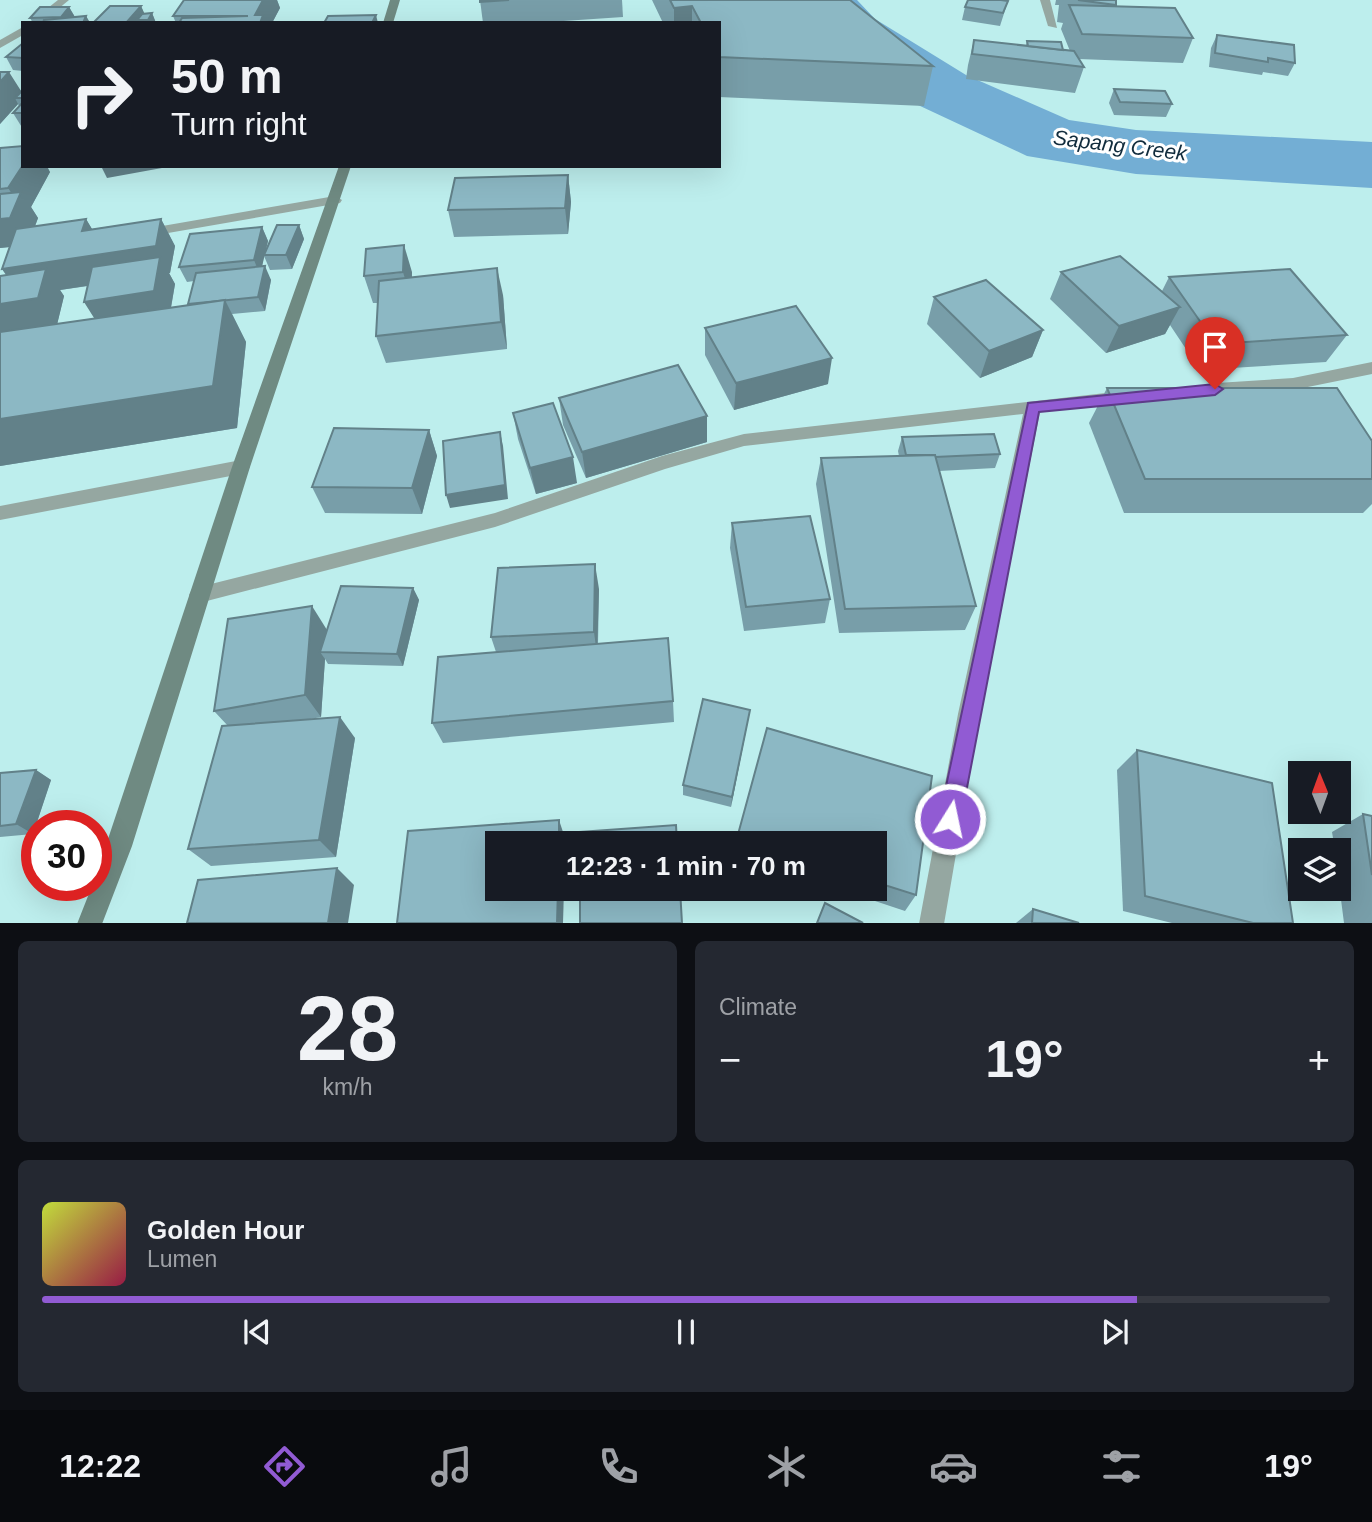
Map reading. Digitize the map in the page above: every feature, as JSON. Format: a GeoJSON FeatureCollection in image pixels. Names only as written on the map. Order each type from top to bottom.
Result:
{"type":"FeatureCollection","features":[{"type":"Feature","properties":{"kind":"street"},"geometry":{"type":"LineString","coordinates":[[37,21],[64,0]]}},
{"type":"Feature","properties":{"kind":"street"},"geometry":{"type":"LineString","coordinates":[[389,21],[395,0]]}},
{"type":"Feature","properties":{"kind":"street"},"geometry":{"type":"LineString","coordinates":[[1045,0],[1053,26]]}},
{"type":"Feature","properties":{"kind":"street"},"geometry":{"type":"LineString","coordinates":[[0,45],[21,31]]}},
{"type":"Feature","properties":{"kind":"street"},"geometry":{"type":"LineString","coordinates":[[89,923],[120,846],[241,467],[344,168]]}},
{"type":"Feature","properties":{"kind":"street"},"geometry":{"type":"LineString","coordinates":[[134,235],[335,200]]}},
{"type":"Feature","properties":{"kind":"street"},"geometry":{"type":"LineString","coordinates":[[1202,390],[1293,384],[1372,368]]}},
{"type":"Feature","properties":{"kind":"street"},"geometry":{"type":"LineString","coordinates":[[199,595],[495,520],[662,463],[744,440],[1138,396]]}},
{"type":"Feature","properties":{"kind":"street"},"geometry":{"type":"LineString","coordinates":[[931,923],[972,701],[1033,407]]}},
{"type":"Feature","properties":{"kind":"street"},"geometry":{"type":"LineString","coordinates":[[0,513],[241,467]]}},
{"type":"Feature","properties":{"kind":"building"},"geometry":{"type":"Polygon","coordinates":[[[184,0],[263,0],[255,15],[263,15],[261,21],[180,21],[182,18],[248,16],[173,16],[184,0]]]}},
{"type":"Feature","properties":{"kind":"building"},"geometry":{"type":"Polygon","coordinates":[[[670,0],[850,0],[933,66],[721,57],[721,21],[700,21],[692,6],[674,8],[670,0]]]}},
{"type":"Feature","properties":{"kind":"building"},"geometry":{"type":"Polygon","coordinates":[[[968,0],[1008,1],[1003,13],[965,7],[968,0]]]}},
{"type":"Feature","properties":{"kind":"building"},"geometry":{"type":"Polygon","coordinates":[[[1078,0],[1116,0],[1116,5],[1078,0]]]}},
{"type":"Feature","properties":{"kind":"building"},"geometry":{"type":"Polygon","coordinates":[[[1069,5],[1175,8],[1193,38],[1082,34],[1069,5]]]}},
{"type":"Feature","properties":{"kind":"building"},"geometry":{"type":"Polygon","coordinates":[[[110,6],[141,6],[128,21],[95,21],[110,6]]]}},
{"type":"Feature","properties":{"kind":"building"},"geometry":{"type":"Polygon","coordinates":[[[40,7],[69,7],[61,17],[30,18],[40,7]]]}},
{"type":"Feature","properties":{"kind":"building"},"geometry":{"type":"Polygon","coordinates":[[[152,13],[148,20],[137,20],[142,14],[152,13]]]}},
{"type":"Feature","properties":{"kind":"building"},"geometry":{"type":"Polygon","coordinates":[[[376,15],[373,21],[325,21],[328,16],[376,15]]]}},
{"type":"Feature","properties":{"kind":"building"},"geometry":{"type":"Polygon","coordinates":[[[86,16],[84,21],[44,20],[86,16]]]}},
{"type":"Feature","properties":{"kind":"building"},"geometry":{"type":"Polygon","coordinates":[[[1217,35],[1294,45],[1295,63],[1268,58],[1268,62],[1215,53],[1217,35]]]}},
{"type":"Feature","properties":{"kind":"building"},"geometry":{"type":"Polygon","coordinates":[[[974,40],[1074,51],[1084,67],[972,54],[974,40]]]}},
{"type":"Feature","properties":{"kind":"building"},"geometry":{"type":"Polygon","coordinates":[[[1027,41],[1061,42],[1063,50],[1028,46],[1027,41]]]}},
{"type":"Feature","properties":{"kind":"building"},"geometry":{"type":"Polygon","coordinates":[[[21,45],[21,58],[6,57],[21,45]]]}},
{"type":"Feature","properties":{"kind":"building"},"geometry":{"type":"Polygon","coordinates":[[[0,72],[9,72],[0,82],[0,72]]]}},
{"type":"Feature","properties":{"kind":"building"},"geometry":{"type":"Polygon","coordinates":[[[1114,89],[1165,91],[1172,104],[1120,102],[1114,89]]]}},
{"type":"Feature","properties":{"kind":"building"},"geometry":{"type":"Polygon","coordinates":[[[21,104],[21,113],[13,113],[21,104]]]}},
{"type":"Feature","properties":{"kind":"building"},"geometry":{"type":"Polygon","coordinates":[[[21,146],[21,168],[8,188],[0,189],[0,148],[21,146]]]}},
{"type":"Feature","properties":{"kind":"building"},"geometry":{"type":"Polygon","coordinates":[[[568,175],[565,208],[448,210],[455,178],[568,175]]]}},
{"type":"Feature","properties":{"kind":"building"},"geometry":{"type":"Polygon","coordinates":[[[21,192],[10,218],[0,219],[0,194],[21,192]]]}},
{"type":"Feature","properties":{"kind":"building"},"geometry":{"type":"Polygon","coordinates":[[[86,219],[82,231],[161,219],[156,246],[2,269],[16,229],[86,219]]]}},
{"type":"Feature","properties":{"kind":"building"},"geometry":{"type":"Polygon","coordinates":[[[277,225],[299,225],[286,255],[264,255],[277,225]]]}},
{"type":"Feature","properties":{"kind":"building"},"geometry":{"type":"Polygon","coordinates":[[[262,227],[254,260],[179,267],[190,234],[262,227]]]}},
{"type":"Feature","properties":{"kind":"building"},"geometry":{"type":"Polygon","coordinates":[[[404,245],[403,272],[364,276],[366,249],[404,245]]]}},
{"type":"Feature","properties":{"kind":"building"},"geometry":{"type":"Polygon","coordinates":[[[1120,256],[1180,307],[1119,326],[1061,272],[1120,256]]]}},
{"type":"Feature","properties":{"kind":"building"},"geometry":{"type":"Polygon","coordinates":[[[160,257],[154,291],[84,302],[92,267],[160,257]]]}},
{"type":"Feature","properties":{"kind":"building"},"geometry":{"type":"Polygon","coordinates":[[[265,266],[258,297],[188,304],[196,273],[265,266]]]}},
{"type":"Feature","properties":{"kind":"building"},"geometry":{"type":"Polygon","coordinates":[[[497,268],[501,322],[376,336],[379,281],[497,268]]]}},
{"type":"Feature","properties":{"kind":"building"},"geometry":{"type":"Polygon","coordinates":[[[46,269],[38,298],[0,304],[0,276],[46,269]]]}},
{"type":"Feature","properties":{"kind":"building"},"geometry":{"type":"Polygon","coordinates":[[[1290,269],[1347,335],[1216,344],[1169,277],[1290,269]]]}},
{"type":"Feature","properties":{"kind":"building"},"geometry":{"type":"Polygon","coordinates":[[[986,280],[1043,330],[989,351],[934,297],[986,280]]]}},
{"type":"Feature","properties":{"kind":"building"},"geometry":{"type":"Polygon","coordinates":[[[225,300],[213,386],[0,419],[0,332],[225,300]]]}},
{"type":"Feature","properties":{"kind":"building"},"geometry":{"type":"Polygon","coordinates":[[[796,306],[832,358],[736,383],[705,328],[796,306]]]}},
{"type":"Feature","properties":{"kind":"building"},"geometry":{"type":"Polygon","coordinates":[[[678,365],[707,416],[582,452],[559,398],[678,365]]]}},
{"type":"Feature","properties":{"kind":"building"},"geometry":{"type":"Polygon","coordinates":[[[1107,388],[1337,388],[1372,441],[1372,479],[1145,479],[1107,388]]]}},
{"type":"Feature","properties":{"kind":"building"},"geometry":{"type":"Polygon","coordinates":[[[553,403],[573,457],[530,468],[513,413],[553,403]]]}},
{"type":"Feature","properties":{"kind":"building"},"geometry":{"type":"Polygon","coordinates":[[[334,428],[429,430],[412,488],[312,487],[334,428]]]}},
{"type":"Feature","properties":{"kind":"building"},"geometry":{"type":"Polygon","coordinates":[[[500,432],[505,485],[446,495],[443,441],[500,432]]]}},
{"type":"Feature","properties":{"kind":"building"},"geometry":{"type":"Polygon","coordinates":[[[994,434],[1000,454],[935,457],[906,455],[902,437],[994,434]]]}},
{"type":"Feature","properties":{"kind":"building"},"geometry":{"type":"Polygon","coordinates":[[[935,455],[976,606],[845,609],[821,458],[935,455]]]}},
{"type":"Feature","properties":{"kind":"building"},"geometry":{"type":"Polygon","coordinates":[[[810,516],[830,599],[746,607],[732,523],[810,516]]]}},
{"type":"Feature","properties":{"kind":"building"},"geometry":{"type":"Polygon","coordinates":[[[595,564],[594,632],[491,637],[498,568],[595,564]]]}},
{"type":"Feature","properties":{"kind":"building"},"geometry":{"type":"Polygon","coordinates":[[[341,586],[413,588],[397,654],[320,652],[341,586]]]}},
{"type":"Feature","properties":{"kind":"building"},"geometry":{"type":"Polygon","coordinates":[[[312,606],[305,695],[214,711],[228,619],[312,606]]]}},
{"type":"Feature","properties":{"kind":"building"},"geometry":{"type":"Polygon","coordinates":[[[668,638],[673,701],[432,723],[438,657],[668,638]]]}},
{"type":"Feature","properties":{"kind":"building"},"geometry":{"type":"Polygon","coordinates":[[[703,699],[750,710],[732,797],[683,785],[703,699]]]}},
{"type":"Feature","properties":{"kind":"building"},"geometry":{"type":"Polygon","coordinates":[[[340,717],[319,840],[188,849],[222,726],[340,717]]]}},
{"type":"Feature","properties":{"kind":"building"},"geometry":{"type":"Polygon","coordinates":[[[767,728],[932,776],[916,895],[887,886],[887,831],[739,831],[767,728]]]}},
{"type":"Feature","properties":{"kind":"building"},"geometry":{"type":"Polygon","coordinates":[[[1137,750],[1272,783],[1293,923],[1253,923],[1145,896],[1137,750]]]}},
{"type":"Feature","properties":{"kind":"building"},"geometry":{"type":"Polygon","coordinates":[[[36,770],[16,824],[0,826],[0,773],[36,770]]]}},
{"type":"Feature","properties":{"kind":"building"},"geometry":{"type":"Polygon","coordinates":[[[1363,814],[1372,816],[1372,875],[1363,814]]]}},
{"type":"Feature","properties":{"kind":"building"},"geometry":{"type":"Polygon","coordinates":[[[559,820],[559,831],[485,831],[485,901],[558,901],[557,923],[397,923],[408,831],[559,820]]]}},
{"type":"Feature","properties":{"kind":"building"},"geometry":{"type":"Polygon","coordinates":[[[676,825],[676,831],[594,831],[676,825]]]}},
{"type":"Feature","properties":{"kind":"building"},"geometry":{"type":"Polygon","coordinates":[[[337,868],[328,923],[187,923],[198,880],[337,868]]]}},
{"type":"Feature","properties":{"kind":"building"},"geometry":{"type":"Polygon","coordinates":[[[580,901],[681,901],[682,923],[580,923],[580,901]]]}},
{"type":"Feature","properties":{"kind":"building"},"geometry":{"type":"Polygon","coordinates":[[[825,903],[863,923],[817,923],[825,903]]]}},
{"type":"Feature","properties":{"kind":"building"},"geometry":{"type":"Polygon","coordinates":[[[1033,909],[1079,923],[1032,923],[1033,909]]]}},
{"type":"Feature","properties":{"kind":"waterway","name":"Sapang Creek"},"geometry":{"type":"LineString","coordinates":[[824,0],[853,32],[942,90],[1053,140],[1136,152],[1372,165]]}},
{"type":"Feature","properties":{"kind":"route"},"geometry":{"type":"LineString","coordinates":[[950,819],[969,714],[1033,407],[1215,389]]}}]}
